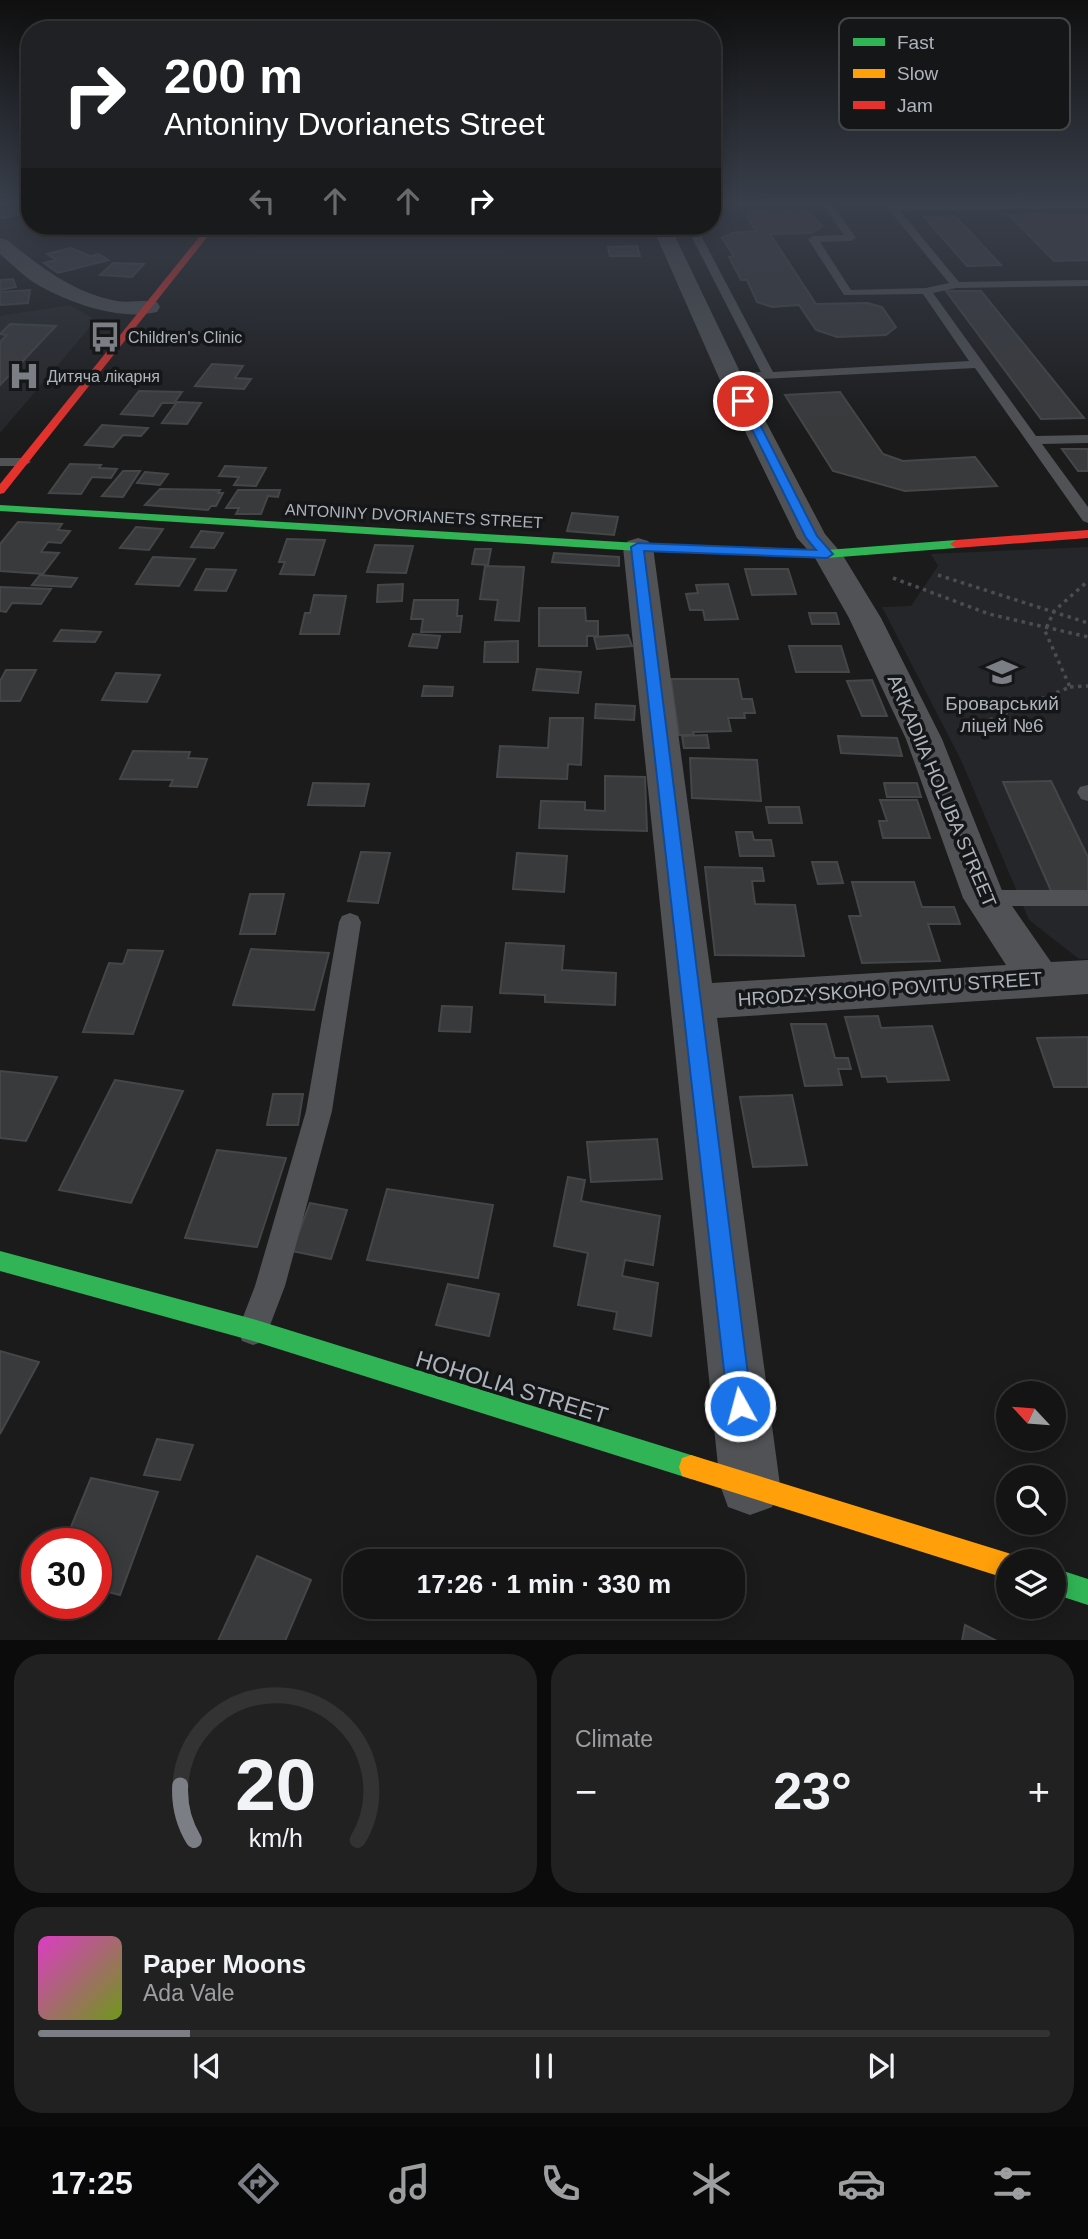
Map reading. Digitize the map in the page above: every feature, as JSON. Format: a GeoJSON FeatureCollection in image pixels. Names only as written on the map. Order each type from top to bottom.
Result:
{"type":"FeatureCollection","features":[{"type":"Feature","properties":{"kind":"street"},"geometry":{"type":"LineString","coordinates":[[45,280],[110,307],[149,307]]}},
{"type":"Feature","properties":{"kind":"street"},"geometry":{"type":"LineString","coordinates":[[0,491],[170,280]]}},
{"type":"Feature","properties":{"kind":"street","name":"ARKADIIA HOLUBA STREET"},"geometry":{"type":"LineString","coordinates":[[700,280],[731,378],[812,538],[827,554],[865,618],[924,739],[984,898],[1039,979]]}},
{"type":"Feature","properties":{"kind":"street","name":"ANTONINY DVORIANETS STREET"},"geometry":{"type":"LineString","coordinates":[[0,508],[638,547],[827,554],[1088,534]]}},
{"type":"Feature","properties":{"kind":"street"},"geometry":{"type":"LineString","coordinates":[[638,547],[750,1485]]}},
{"type":"Feature","properties":{"kind":"street","name":"HRODZYSKOHO POVITU STREET"},"geometry":{"type":"LineString","coordinates":[[693,1002],[1088,977]]}},
{"type":"Feature","properties":{"kind":"street","name":"HOHOLIA STREET"},"geometry":{"type":"LineString","coordinates":[[0,1261],[253,1330],[996,1562]]}},
{"type":"Feature","properties":{"kind":"street"},"geometry":{"type":"LineString","coordinates":[[1066,1585],[1088,1592]]}},
{"type":"Feature","properties":{"kind":"lane"},"geometry":{"type":"LineString","coordinates":[[704,280],[769,376]]}},
{"type":"Feature","properties":{"kind":"lane"},"geometry":{"type":"LineString","coordinates":[[839,280],[848,293],[926,291],[956,285],[1088,283]]}},
{"type":"Feature","properties":{"kind":"lane"},"geometry":{"type":"LineString","coordinates":[[951,280],[956,285]]}},
{"type":"Feature","properties":{"kind":"lane"},"geometry":{"type":"LineString","coordinates":[[926,291],[1088,518]]}},
{"type":"Feature","properties":{"kind":"lane"},"geometry":{"type":"LineString","coordinates":[[731,378],[978,364]]}},
{"type":"Feature","properties":{"kind":"lane"},"geometry":{"type":"LineString","coordinates":[[1032,440],[1088,439]]}},
{"type":"Feature","properties":{"kind":"lane"},"geometry":{"type":"LineString","coordinates":[[0,463],[24,462]]}},
{"type":"Feature","properties":{"kind":"lane"},"geometry":{"type":"LineString","coordinates":[[984,898],[1088,898]]}},
{"type":"Feature","properties":{"kind":"lane"},"geometry":{"type":"LineString","coordinates":[[253,1330],[270,1286],[319,1111],[351,922]]}},
{"type":"Feature","properties":{"kind":"path"},"geometry":{"type":"LineString","coordinates":[[884,573],[922,591],[1045,631],[1088,637]]}},
{"type":"Feature","properties":{"kind":"path"},"geometry":{"type":"LineString","coordinates":[[933,573],[1088,623]]}},
{"type":"Feature","properties":{"kind":"path"},"geometry":{"type":"LineString","coordinates":[[1070,687],[1045,631],[1054,611],[1088,581]]}},
{"type":"Feature","properties":{"kind":"path"},"geometry":{"type":"LineString","coordinates":[[924,739],[949,737],[1070,687],[1088,687]]}},
{"type":"Feature","properties":{"kind":"shaded area","name":"Дитяча лікарня"},"geometry":{"type":"Polygon","coordinates":[[[70,305],[96,320],[0,433],[0,316],[70,305]]]}},
{"type":"Feature","properties":{"kind":"shaded area","name":"Броварський ліцей №6"},"geometry":{"type":"Polygon","coordinates":[[[1088,547],[1088,959],[1079,959],[1029,920],[961,760],[882,607],[911,606],[938,566],[931,554],[1088,547]]]}},
{"type":"Feature","properties":{"kind":"building"},"geometry":{"type":"Polygon","coordinates":[[[0,280],[13,280],[16,287],[0,290],[0,280]]]}},
{"type":"Feature","properties":{"kind":"building"},"geometry":{"type":"Polygon","coordinates":[[[741,280],[800,280],[816,304],[868,303],[882,307],[896,327],[886,335],[837,337],[816,330],[799,305],[772,307],[757,302],[747,280],[741,280]]]}},
{"type":"Feature","properties":{"kind":"building"},"geometry":{"type":"Polygon","coordinates":[[[30,290],[28,303],[0,305],[0,292],[30,290]]]}},
{"type":"Feature","properties":{"kind":"building"},"geometry":{"type":"Polygon","coordinates":[[[946,291],[981,291],[1084,418],[1041,419],[946,291]]]}},
{"type":"Feature","properties":{"kind":"building"},"geometry":{"type":"Polygon","coordinates":[[[10,324],[56,326],[0,385],[0,342],[7,335],[0,334],[10,324]]]}},
{"type":"Feature","properties":{"kind":"building"},"geometry":{"type":"Polygon","coordinates":[[[212,364],[243,366],[235,378],[251,379],[244,389],[195,386],[212,364]]]}},
{"type":"Feature","properties":{"kind":"building"},"geometry":{"type":"Polygon","coordinates":[[[139,391],[182,392],[174,403],[162,403],[153,416],[121,414],[139,391]]]}},
{"type":"Feature","properties":{"kind":"building"},"geometry":{"type":"Polygon","coordinates":[[[840,392],[883,454],[903,461],[975,457],[997,486],[905,491],[833,471],[785,395],[840,392]]]}},
{"type":"Feature","properties":{"kind":"building"},"geometry":{"type":"Polygon","coordinates":[[[177,402],[201,403],[187,424],[162,423],[177,402]]]}},
{"type":"Feature","properties":{"kind":"building"},"geometry":{"type":"Polygon","coordinates":[[[102,425],[148,428],[141,436],[123,435],[113,447],[85,445],[102,425]]]}},
{"type":"Feature","properties":{"kind":"building"},"geometry":{"type":"Polygon","coordinates":[[[1062,449],[1088,449],[1088,471],[1078,471],[1062,449]]]}},
{"type":"Feature","properties":{"kind":"building"},"geometry":{"type":"Polygon","coordinates":[[[70,464],[101,465],[99,468],[117,469],[111,478],[92,477],[81,494],[49,493],[70,464]]]}},
{"type":"Feature","properties":{"kind":"building"},"geometry":{"type":"Polygon","coordinates":[[[225,466],[266,468],[256,486],[234,485],[239,477],[219,476],[225,466]]]}},
{"type":"Feature","properties":{"kind":"building"},"geometry":{"type":"Polygon","coordinates":[[[123,471],[140,471],[123,497],[102,496],[123,471]]]}},
{"type":"Feature","properties":{"kind":"building"},"geometry":{"type":"Polygon","coordinates":[[[145,472],[168,474],[160,485],[137,483],[145,472]]]}},
{"type":"Feature","properties":{"kind":"building"},"geometry":{"type":"Polygon","coordinates":[[[160,489],[220,490],[218,493],[223,493],[216,506],[211,506],[208,510],[145,505],[160,489]]]}},
{"type":"Feature","properties":{"kind":"building"},"geometry":{"type":"Polygon","coordinates":[[[238,490],[280,490],[278,497],[268,496],[261,514],[236,514],[239,508],[226,508],[238,490]]]}},
{"type":"Feature","properties":{"kind":"building"},"geometry":{"type":"Polygon","coordinates":[[[572,513],[618,517],[614,535],[567,531],[572,513]]]}},
{"type":"Feature","properties":{"kind":"building"},"geometry":{"type":"Polygon","coordinates":[[[18,522],[62,524],[58,530],[70,531],[61,543],[48,542],[41,552],[59,553],[43,574],[0,571],[0,544],[18,522]]]}},
{"type":"Feature","properties":{"kind":"building"},"geometry":{"type":"Polygon","coordinates":[[[136,527],[163,529],[149,550],[120,548],[136,527]]]}},
{"type":"Feature","properties":{"kind":"building"},"geometry":{"type":"Polygon","coordinates":[[[201,531],[223,533],[214,548],[191,547],[201,531]]]}},
{"type":"Feature","properties":{"kind":"building"},"geometry":{"type":"Polygon","coordinates":[[[287,539],[325,540],[314,575],[280,574],[285,562],[279,562],[287,539]]]}},
{"type":"Feature","properties":{"kind":"building"},"geometry":{"type":"Polygon","coordinates":[[[375,545],[413,546],[406,573],[367,572],[375,545]]]}},
{"type":"Feature","properties":{"kind":"building"},"geometry":{"type":"Polygon","coordinates":[[[475,549],[491,549],[488,565],[472,564],[475,549]]]}},
{"type":"Feature","properties":{"kind":"building"},"geometry":{"type":"Polygon","coordinates":[[[554,553],[619,557],[619,566],[552,562],[554,553]]]}},
{"type":"Feature","properties":{"kind":"building"},"geometry":{"type":"Polygon","coordinates":[[[153,557],[195,559],[179,586],[136,584],[153,557]]]}},
{"type":"Feature","properties":{"kind":"building"},"geometry":{"type":"Polygon","coordinates":[[[485,566],[524,567],[519,621],[495,620],[498,600],[480,599],[485,566]]]}},
{"type":"Feature","properties":{"kind":"building"},"geometry":{"type":"Polygon","coordinates":[[[206,569],[236,570],[226,591],[195,590],[206,569]]]}},
{"type":"Feature","properties":{"kind":"building"},"geometry":{"type":"Polygon","coordinates":[[[745,569],[788,569],[796,594],[752,595],[745,569]]]}},
{"type":"Feature","properties":{"kind":"building"},"geometry":{"type":"Polygon","coordinates":[[[40,575],[77,578],[71,587],[32,585],[40,575]]]}},
{"type":"Feature","properties":{"kind":"building"},"geometry":{"type":"Polygon","coordinates":[[[403,584],[402,601],[377,602],[378,585],[403,584]]]}},
{"type":"Feature","properties":{"kind":"building"},"geometry":{"type":"Polygon","coordinates":[[[728,584],[738,619],[705,620],[703,610],[690,610],[686,594],[698,593],[696,585],[728,584]]]}},
{"type":"Feature","properties":{"kind":"building"},"geometry":{"type":"Polygon","coordinates":[[[0,587],[51,589],[41,604],[12,603],[6,612],[0,611],[0,587]]]}},
{"type":"Feature","properties":{"kind":"building"},"geometry":{"type":"Polygon","coordinates":[[[314,595],[346,596],[339,634],[300,634],[305,613],[310,613],[314,595]]]}},
{"type":"Feature","properties":{"kind":"building"},"geometry":{"type":"Polygon","coordinates":[[[414,600],[458,600],[457,616],[462,616],[460,632],[421,632],[423,619],[411,619],[414,600]]]}},
{"type":"Feature","properties":{"kind":"building"},"geometry":{"type":"Polygon","coordinates":[[[539,608],[585,608],[586,621],[598,621],[598,636],[587,636],[587,646],[539,646],[539,608]]]}},
{"type":"Feature","properties":{"kind":"building"},"geometry":{"type":"Polygon","coordinates":[[[809,613],[836,613],[839,624],[812,624],[809,613]]]}},
{"type":"Feature","properties":{"kind":"building"},"geometry":{"type":"Polygon","coordinates":[[[61,630],[101,632],[95,642],[54,641],[61,630]]]}},
{"type":"Feature","properties":{"kind":"building"},"geometry":{"type":"Polygon","coordinates":[[[413,634],[440,636],[437,648],[409,646],[413,634]]]}},
{"type":"Feature","properties":{"kind":"building"},"geometry":{"type":"Polygon","coordinates":[[[628,635],[632,646],[597,649],[594,637],[628,635]]]}},
{"type":"Feature","properties":{"kind":"building"},"geometry":{"type":"Polygon","coordinates":[[[518,641],[518,662],[484,662],[485,642],[518,641]]]}},
{"type":"Feature","properties":{"kind":"building"},"geometry":{"type":"Polygon","coordinates":[[[789,646],[841,646],[849,672],[796,672],[789,646]]]}},
{"type":"Feature","properties":{"kind":"building"},"geometry":{"type":"Polygon","coordinates":[[[537,669],[581,672],[578,693],[533,690],[537,669]]]}},
{"type":"Feature","properties":{"kind":"building"},"geometry":{"type":"Polygon","coordinates":[[[6,670],[36,670],[20,701],[0,701],[0,681],[6,670]]]}},
{"type":"Feature","properties":{"kind":"building"},"geometry":{"type":"Polygon","coordinates":[[[116,673],[160,675],[147,702],[102,700],[116,673]]]}},
{"type":"Feature","properties":{"kind":"building"},"geometry":{"type":"Polygon","coordinates":[[[671,679],[738,679],[742,699],[752,699],[755,713],[744,713],[745,718],[728,718],[731,731],[679,735],[671,679]]]}},
{"type":"Feature","properties":{"kind":"building"},"geometry":{"type":"Polygon","coordinates":[[[872,680],[887,716],[862,716],[847,681],[872,680]]]}},
{"type":"Feature","properties":{"kind":"building"},"geometry":{"type":"Polygon","coordinates":[[[424,686],[453,687],[452,696],[422,696],[424,686]]]}},
{"type":"Feature","properties":{"kind":"building"},"geometry":{"type":"Polygon","coordinates":[[[596,704],[635,706],[634,720],[595,718],[596,704]]]}},
{"type":"Feature","properties":{"kind":"building"},"geometry":{"type":"Polygon","coordinates":[[[550,718],[583,718],[581,765],[568,764],[567,779],[497,777],[500,746],[548,748],[550,718]]]}},
{"type":"Feature","properties":{"kind":"building"},"geometry":{"type":"Polygon","coordinates":[[[707,735],[709,748],[684,748],[682,736],[707,735]]]}},
{"type":"Feature","properties":{"kind":"building"},"geometry":{"type":"Polygon","coordinates":[[[838,736],[897,738],[902,756],[841,753],[838,736]]]}},
{"type":"Feature","properties":{"kind":"building"},"geometry":{"type":"Polygon","coordinates":[[[133,751],[190,752],[188,758],[207,759],[197,787],[170,786],[173,780],[120,779],[133,751]]]}},
{"type":"Feature","properties":{"kind":"building"},"geometry":{"type":"Polygon","coordinates":[[[690,758],[757,760],[761,801],[692,798],[690,758]]]}},
{"type":"Feature","properties":{"kind":"building"},"geometry":{"type":"Polygon","coordinates":[[[605,776],[645,777],[647,831],[539,828],[541,801],[585,802],[585,810],[605,811],[605,776]]]}},
{"type":"Feature","properties":{"kind":"building"},"geometry":{"type":"Polygon","coordinates":[[[1051,781],[1088,857],[1088,892],[1052,893],[1003,782],[1051,781]]]}},
{"type":"Feature","properties":{"kind":"building"},"geometry":{"type":"Polygon","coordinates":[[[313,783],[369,784],[364,806],[308,805],[313,783]]]}},
{"type":"Feature","properties":{"kind":"building"},"geometry":{"type":"Polygon","coordinates":[[[884,783],[917,783],[921,797],[887,797],[884,783]]]}},
{"type":"Feature","properties":{"kind":"building"},"geometry":{"type":"Polygon","coordinates":[[[880,800],[917,800],[930,838],[883,838],[879,821],[887,821],[880,800]]]}},
{"type":"Feature","properties":{"kind":"building"},"geometry":{"type":"Polygon","coordinates":[[[766,807],[799,807],[802,823],[769,823],[766,807]]]}},
{"type":"Feature","properties":{"kind":"building"},"geometry":{"type":"Polygon","coordinates":[[[736,832],[752,832],[754,840],[771,840],[774,856],[740,856],[736,832]]]}},
{"type":"Feature","properties":{"kind":"building"},"geometry":{"type":"Polygon","coordinates":[[[361,852],[390,853],[378,903],[348,901],[361,852]]]}},
{"type":"Feature","properties":{"kind":"building"},"geometry":{"type":"Polygon","coordinates":[[[517,853],[567,856],[564,892],[513,889],[517,853]]]}},
{"type":"Feature","properties":{"kind":"building"},"geometry":{"type":"Polygon","coordinates":[[[812,862],[837,862],[843,883],[818,884],[812,862]]]}},
{"type":"Feature","properties":{"kind":"building"},"geometry":{"type":"Polygon","coordinates":[[[705,867],[762,868],[764,881],[752,881],[755,904],[795,905],[804,956],[715,955],[705,867]]]}},
{"type":"Feature","properties":{"kind":"building"},"geometry":{"type":"Polygon","coordinates":[[[852,882],[914,882],[922,907],[954,907],[960,924],[928,924],[940,961],[862,963],[849,916],[861,916],[852,882]]]}},
{"type":"Feature","properties":{"kind":"building"},"geometry":{"type":"Polygon","coordinates":[[[250,894],[284,894],[275,934],[240,934],[250,894]]]}},
{"type":"Feature","properties":{"kind":"building"},"geometry":{"type":"Polygon","coordinates":[[[506,943],[564,946],[562,970],[616,973],[615,1005],[545,1002],[545,995],[500,993],[506,943]]]}},
{"type":"Feature","properties":{"kind":"building"},"geometry":{"type":"Polygon","coordinates":[[[251,949],[329,953],[314,1010],[233,1005],[251,949]]]}},
{"type":"Feature","properties":{"kind":"building"},"geometry":{"type":"Polygon","coordinates":[[[128,950],[163,951],[133,1034],[83,1032],[109,963],[123,964],[128,950]]]}},
{"type":"Feature","properties":{"kind":"building"},"geometry":{"type":"Polygon","coordinates":[[[442,1006],[472,1007],[470,1032],[439,1031],[442,1006]]]}},
{"type":"Feature","properties":{"kind":"building"},"geometry":{"type":"Polygon","coordinates":[[[878,1016],[881,1028],[932,1026],[949,1080],[888,1082],[886,1076],[862,1077],[845,1017],[878,1016]]]}},
{"type":"Feature","properties":{"kind":"building"},"geometry":{"type":"Polygon","coordinates":[[[791,1024],[826,1024],[835,1058],[848,1058],[851,1069],[838,1069],[842,1085],[805,1086],[791,1024]]]}},
{"type":"Feature","properties":{"kind":"building"},"geometry":{"type":"Polygon","coordinates":[[[1088,1037],[1088,1087],[1054,1087],[1037,1038],[1088,1037]]]}},
{"type":"Feature","properties":{"kind":"building"},"geometry":{"type":"Polygon","coordinates":[[[0,1071],[57,1077],[26,1141],[0,1138],[0,1071]]]}},
{"type":"Feature","properties":{"kind":"building"},"geometry":{"type":"Polygon","coordinates":[[[115,1080],[183,1091],[131,1203],[59,1190],[115,1080]]]}},
{"type":"Feature","properties":{"kind":"building"},"geometry":{"type":"Polygon","coordinates":[[[273,1094],[303,1094],[298,1125],[267,1125],[273,1094]]]}},
{"type":"Feature","properties":{"kind":"building"},"geometry":{"type":"Polygon","coordinates":[[[792,1095],[807,1165],[753,1167],[740,1097],[792,1095]]]}},
{"type":"Feature","properties":{"kind":"building"},"geometry":{"type":"Polygon","coordinates":[[[657,1139],[662,1179],[591,1182],[587,1142],[657,1139]]]}},
{"type":"Feature","properties":{"kind":"building"},"geometry":{"type":"Polygon","coordinates":[[[217,1150],[286,1158],[257,1247],[185,1238],[217,1150]]]}},
{"type":"Feature","properties":{"kind":"building"},"geometry":{"type":"Polygon","coordinates":[[[568,1177],[585,1180],[581,1201],[660,1216],[653,1265],[625,1260],[622,1276],[658,1283],[651,1336],[614,1329],[617,1312],[578,1305],[588,1253],[554,1246],[568,1177]]]}},
{"type":"Feature","properties":{"kind":"building"},"geometry":{"type":"Polygon","coordinates":[[[387,1189],[493,1205],[478,1278],[367,1260],[387,1189]]]}},
{"type":"Feature","properties":{"kind":"building"},"geometry":{"type":"Polygon","coordinates":[[[310,1203],[347,1210],[331,1259],[292,1251],[310,1203]]]}},
{"type":"Feature","properties":{"kind":"building"},"geometry":{"type":"Polygon","coordinates":[[[448,1284],[499,1294],[489,1336],[436,1325],[448,1284]]]}},
{"type":"Feature","properties":{"kind":"building"},"geometry":{"type":"Polygon","coordinates":[[[0,1351],[39,1362],[0,1434],[0,1351]]]}},
{"type":"Feature","properties":{"kind":"building"},"geometry":{"type":"Polygon","coordinates":[[[157,1439],[193,1445],[180,1480],[144,1475],[157,1439]]]}},
{"type":"Feature","properties":{"kind":"building"},"geometry":{"type":"Polygon","coordinates":[[[91,1478],[158,1492],[120,1595],[112,1593],[112,1528],[71,1528],[91,1478]]]}},
{"type":"Feature","properties":{"kind":"building"},"geometry":{"type":"Polygon","coordinates":[[[257,1556],[311,1580],[285,1640],[218,1640],[257,1556]]]}},
{"type":"Feature","properties":{"kind":"building"},"geometry":{"type":"Polygon","coordinates":[[[965,1625],[995,1640],[962,1640],[965,1625]]]}},
{"type":"Feature","properties":{"kind":"traffic: fast"},"geometry":{"type":"LineString","coordinates":[[0,508],[638,547],[827,554],[956,544]]}},
{"type":"Feature","properties":{"kind":"traffic: fast"},"geometry":{"type":"LineString","coordinates":[[0,1261],[253,1330],[691,1467]]}},
{"type":"Feature","properties":{"kind":"traffic: fast"},"geometry":{"type":"LineString","coordinates":[[1066,1585],[1088,1592]]}},
{"type":"Feature","properties":{"kind":"traffic: slow"},"geometry":{"type":"LineString","coordinates":[[691,1467],[996,1562]]}},
{"type":"Feature","properties":{"kind":"traffic: jam"},"geometry":{"type":"LineString","coordinates":[[0,491],[169,280]]}},
{"type":"Feature","properties":{"kind":"traffic: jam"},"geometry":{"type":"LineString","coordinates":[[956,544],[1088,534]]}},
{"type":"Feature","properties":{"kind":"place","name":"Children's Clinic"},"geometry":{"type":"Point","coordinates":[105,337]}},
{"type":"Feature","properties":{"kind":"place","name":"Дитяча лікарня"},"geometry":{"type":"Point","coordinates":[24,376]}},
{"type":"Feature","properties":{"kind":"place","name":"Броварський ліцей №6"},"geometry":{"type":"Point","coordinates":[1002,672]}},
{"type":"Feature","properties":{"kind":"route"},"geometry":{"type":"LineString","coordinates":[[740,1406],[638,547],[827,554],[812,538],[743,401]]}}]}
